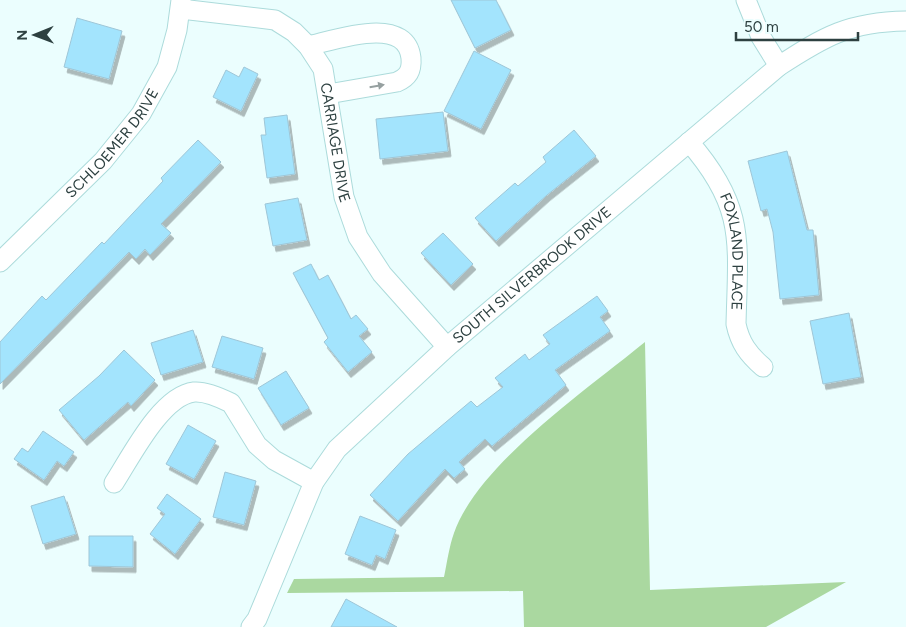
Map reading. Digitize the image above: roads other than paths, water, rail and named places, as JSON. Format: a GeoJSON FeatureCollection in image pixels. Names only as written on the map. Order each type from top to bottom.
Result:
{"type":"FeatureCollection","features":[{"type":"Feature","properties":{"kind":"street"},"geometry":{"type":"LineString","coordinates":[[746,0],[761,37],[779,66]]}},
{"type":"Feature","properties":{"kind":"street","name":"CARRIAGE DRIVE"},"geometry":{"type":"LineString","coordinates":[[181,4],[275,20],[294,32],[308,46],[324,69],[344,197],[358,237],[382,274],[447,347]]}},
{"type":"Feature","properties":{"kind":"street","name":"SCHLOEMER DRIVE"},"geometry":{"type":"LineString","coordinates":[[0,262],[103,161],[141,114],[166,67],[181,4]]}},
{"type":"Feature","properties":{"kind":"street","name":"SOUTH SILVERBROOK DRIVE"},"geometry":{"type":"LineString","coordinates":[[259,624],[314,482],[337,449],[447,347],[779,66],[824,38],[843,29],[880,22],[906,21]]}},
{"type":"Feature","properties":{"kind":"street"},"geometry":{"type":"LineString","coordinates":[[308,46],[369,33],[394,35],[405,41],[412,67],[407,77],[397,82],[328,94]]}},
{"type":"Feature","properties":{"kind":"street","name":"FOXLAND PLACE"},"geometry":{"type":"LineString","coordinates":[[689,142],[710,166],[730,204],[737,232],[736,324],[739,338],[745,349],[763,367]]}},
{"type":"Feature","properties":{"kind":"street"},"geometry":{"type":"LineString","coordinates":[[114,483],[160,412],[186,395],[196,392],[232,403],[257,445],[280,464],[314,482]]}}]}
